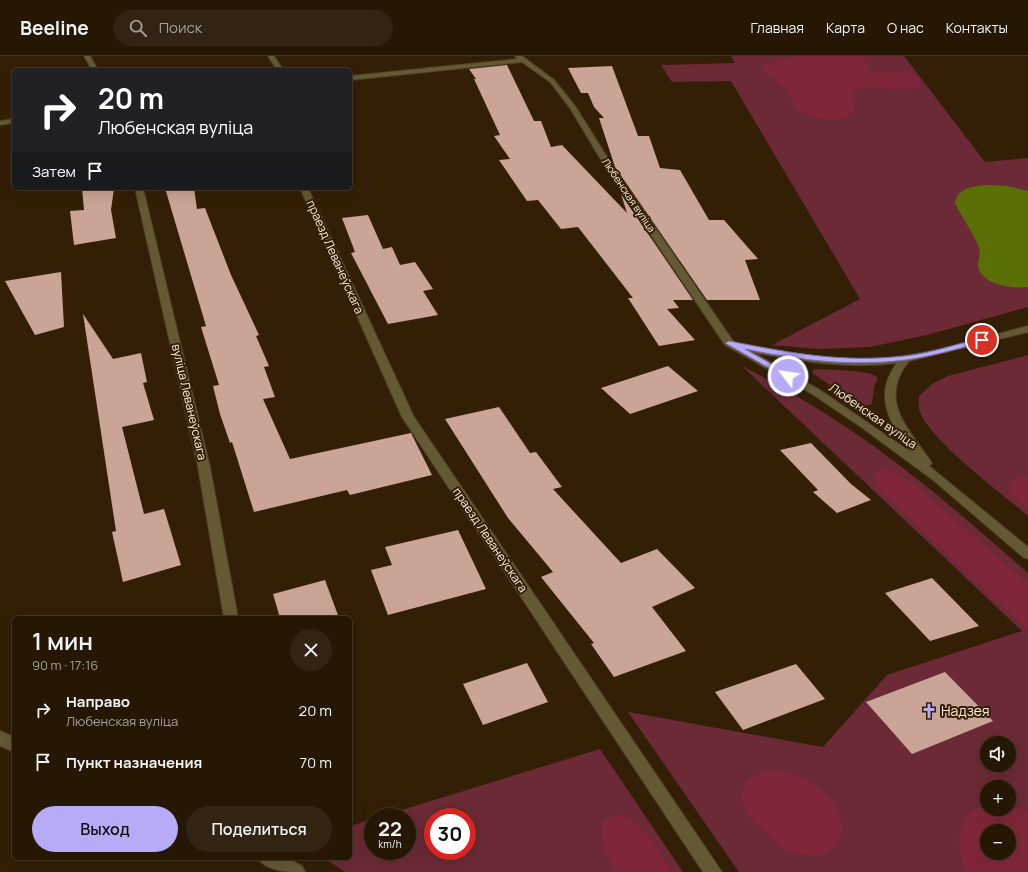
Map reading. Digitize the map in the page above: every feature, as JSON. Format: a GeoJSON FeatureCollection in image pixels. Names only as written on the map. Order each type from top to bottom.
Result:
{"type":"FeatureCollection","features":[{"type":"Feature","properties":{"kind":"street"},"geometry":{"type":"LineString","coordinates":[[86,56],[93,68]]}},
{"type":"Feature","properties":{"kind":"street"},"geometry":{"type":"LineString","coordinates":[[271,56],[279,68]]}},
{"type":"Feature","properties":{"kind":"street"},"geometry":{"type":"LineString","coordinates":[[352,78],[521,58]]}},
{"type":"Feature","properties":{"kind":"street","name":"Любенская вуліца"},"geometry":{"type":"LineString","coordinates":[[521,58],[552,81],[573,107],[610,168],[729,343],[816,392],[937,477],[1028,554]]}},
{"type":"Feature","properties":{"kind":"street"},"geometry":{"type":"LineString","coordinates":[[0,123],[12,121]]}},
{"type":"Feature","properties":{"kind":"street","name":"вуліца Леванеўскага"},"geometry":{"type":"LineString","coordinates":[[139,190],[204,466],[231,616]]}},
{"type":"Feature","properties":{"kind":"street","name":"праезд Леванеўскага"},"geometry":{"type":"LineString","coordinates":[[305,190],[408,417],[713,872]]}},
{"type":"Feature","properties":{"kind":"street"},"geometry":{"type":"LineString","coordinates":[[729,343],[795,357],[823,360],[876,361],[906,358],[1028,329]]}},
{"type":"Feature","properties":{"kind":"street","name":"Любенская вуліца"},"geometry":{"type":"LineString","coordinates":[[906,358],[894,374],[890,390],[892,408],[899,427],[937,477]]}},
{"type":"Feature","properties":{"kind":"street"},"geometry":{"type":"LineString","coordinates":[[0,738],[12,744]]}},
{"type":"Feature","properties":{"kind":"street"},"geometry":{"type":"LineString","coordinates":[[274,860],[296,872]]}},
{"type":"Feature","properties":{"kind":"shaded area"},"geometry":{"type":"Polygon","coordinates":[[[731,56],[904,56],[985,162],[1028,158],[1028,307],[927,335],[870,347],[819,349],[772,345],[860,299],[731,81],[672,82],[661,65],[735,63],[731,56]]]}},
{"type":"Feature","properties":{"kind":"shaded area"},"geometry":{"type":"Polygon","coordinates":[[[797,56],[862,56],[867,63],[869,70],[875,72],[902,72],[914,74],[919,78],[920,85],[905,89],[862,89],[853,92],[853,113],[841,118],[816,118],[797,109],[780,83],[765,73],[761,67],[797,56]]]}},
{"type":"Feature","properties":{"kind":"shaded area"},"geometry":{"type":"Polygon","coordinates":[[[987,185],[1007,186],[1028,191],[1028,287],[1014,287],[998,284],[985,277],[980,272],[978,265],[980,252],[979,247],[955,203],[959,194],[963,191],[972,187],[987,185]]]}},
{"type":"Feature","properties":{"kind":"shaded area"},"geometry":{"type":"Polygon","coordinates":[[[1028,355],[1028,516],[968,467],[938,437],[927,424],[920,412],[919,396],[932,384],[948,376],[1028,355]]]}},
{"type":"Feature","properties":{"kind":"shaded area"},"geometry":{"type":"Polygon","coordinates":[[[742,366],[830,416],[872,445],[942,499],[1028,573],[1028,872],[739,872],[628,712],[823,747],[887,675],[1022,631],[742,366]]]}},
{"type":"Feature","properties":{"kind":"shaded area"},"geometry":{"type":"Polygon","coordinates":[[[820,369],[860,372],[874,375],[878,378],[874,387],[872,404],[865,406],[860,405],[812,373],[814,370],[820,369]]]}},
{"type":"Feature","properties":{"kind":"shaded area"},"geometry":{"type":"Polygon","coordinates":[[[883,469],[892,470],[912,483],[1028,584],[1028,630],[880,491],[875,481],[875,475],[883,469]]]}},
{"type":"Feature","properties":{"kind":"shaded area"},"geometry":{"type":"Polygon","coordinates":[[[1017,478],[1028,478],[1028,509],[1016,499],[1009,488],[1008,484],[1017,478]]]}},
{"type":"Feature","properties":{"kind":"shaded area"},"geometry":{"type":"Polygon","coordinates":[[[600,749],[683,872],[345,872],[327,860],[352,860],[352,825],[364,822],[364,860],[416,860],[416,808],[408,808],[600,749]]]}},
{"type":"Feature","properties":{"kind":"shaded area"},"geometry":{"type":"Polygon","coordinates":[[[768,771],[784,772],[807,780],[822,791],[835,805],[842,823],[842,832],[840,839],[824,856],[802,854],[787,850],[774,840],[748,814],[742,798],[744,786],[754,777],[768,771]]]}},
{"type":"Feature","properties":{"kind":"shaded area"},"geometry":{"type":"Polygon","coordinates":[[[980,806],[980,816],[1016,816],[1016,807],[1028,810],[1028,872],[966,872],[962,862],[959,843],[962,825],[973,811],[980,806]]]}},
{"type":"Feature","properties":{"kind":"shaded area"},"geometry":{"type":"Polygon","coordinates":[[[621,815],[630,819],[644,832],[656,847],[671,872],[617,872],[604,847],[601,829],[604,822],[610,817],[621,815]]]}},
{"type":"Feature","properties":{"kind":"building"},"geometry":{"type":"Polygon","coordinates":[[[507,65],[534,121],[541,121],[551,147],[562,145],[627,213],[621,194],[693,300],[673,300],[679,308],[667,309],[695,340],[659,346],[628,298],[633,298],[578,227],[561,229],[538,200],[527,201],[499,160],[510,159],[494,136],[500,135],[474,79],[476,79],[469,69],[507,65]]]}},
{"type":"Feature","properties":{"kind":"building"},"geometry":{"type":"Polygon","coordinates":[[[612,66],[638,136],[649,136],[660,168],[680,170],[709,220],[724,220],[758,259],[745,260],[760,300],[707,300],[615,167],[599,118],[604,118],[594,107],[588,93],[581,93],[568,68],[612,66]]]}},
{"type":"Feature","properties":{"kind":"building"},"geometry":{"type":"Polygon","coordinates":[[[82,190],[114,190],[111,210],[116,238],[74,245],[70,211],[84,210],[82,190]]]}},
{"type":"Feature","properties":{"kind":"building"},"geometry":{"type":"Polygon","coordinates":[[[166,190],[194,190],[197,209],[205,208],[231,275],[259,335],[256,336],[269,366],[264,367],[275,397],[263,399],[290,459],[411,433],[432,475],[350,495],[347,490],[254,512],[232,442],[230,443],[220,414],[213,386],[219,385],[201,327],[206,326],[166,190]]]}},
{"type":"Feature","properties":{"kind":"building"},"geometry":{"type":"Polygon","coordinates":[[[368,215],[383,249],[392,247],[400,265],[415,262],[433,289],[423,291],[438,315],[388,324],[351,253],[355,252],[342,218],[368,215]]]}},
{"type":"Feature","properties":{"kind":"building"},"geometry":{"type":"Polygon","coordinates":[[[61,272],[64,327],[35,335],[5,281],[61,272]]]}},
{"type":"Feature","properties":{"kind":"building"},"geometry":{"type":"Polygon","coordinates":[[[83,314],[113,359],[141,353],[147,382],[143,383],[154,420],[122,427],[144,514],[164,509],[181,565],[123,582],[112,532],[116,531],[83,314]]]}},
{"type":"Feature","properties":{"kind":"building"},"geometry":{"type":"Polygon","coordinates":[[[668,366],[698,391],[630,414],[601,388],[668,366]]]}},
{"type":"Feature","properties":{"kind":"building"},"geometry":{"type":"Polygon","coordinates":[[[499,407],[530,453],[536,452],[562,487],[553,489],[621,563],[657,549],[695,588],[652,607],[686,651],[614,677],[591,644],[594,643],[541,577],[553,572],[508,518],[445,419],[499,407]]]}},
{"type":"Feature","properties":{"kind":"building"},"geometry":{"type":"Polygon","coordinates":[[[811,443],[851,484],[871,500],[837,513],[813,492],[818,490],[780,450],[811,443]]]}},
{"type":"Feature","properties":{"kind":"building"},"geometry":{"type":"Polygon","coordinates":[[[458,530],[486,589],[388,615],[371,570],[392,565],[385,547],[458,530]]]}},
{"type":"Feature","properties":{"kind":"building"},"geometry":{"type":"Polygon","coordinates":[[[932,578],[979,626],[930,641],[885,593],[932,578]]]}},
{"type":"Feature","properties":{"kind":"building"},"geometry":{"type":"Polygon","coordinates":[[[325,580],[338,616],[279,616],[273,594],[325,580]]]}},
{"type":"Feature","properties":{"kind":"building"},"geometry":{"type":"Polygon","coordinates":[[[527,663],[548,702],[483,725],[463,684],[527,663]]]}},
{"type":"Feature","properties":{"kind":"building"},"geometry":{"type":"Polygon","coordinates":[[[796,664],[825,699],[743,730],[715,692],[796,664]]]}},
{"type":"Feature","properties":{"kind":"building","name":"Надзея"},"geometry":{"type":"Polygon","coordinates":[[[945,672],[993,721],[912,754],[866,702],[945,672]]]}},
{"type":"Feature","properties":{"kind":"place","name":"Надзея"},"geometry":{"type":"Point","coordinates":[929,711]}},
{"type":"Feature","properties":{"kind":"route"},"geometry":{"type":"LineString","coordinates":[[788,376],[729,343],[795,357],[823,360],[876,361],[906,358],[982,340]]}}]}
